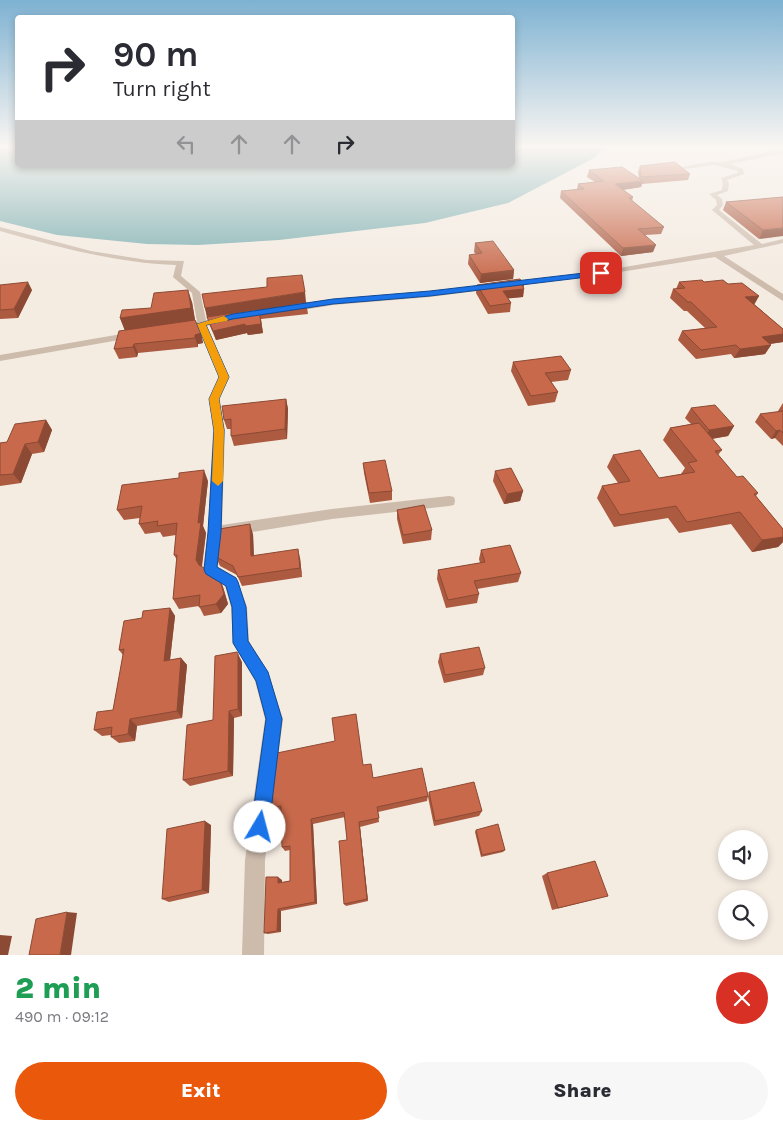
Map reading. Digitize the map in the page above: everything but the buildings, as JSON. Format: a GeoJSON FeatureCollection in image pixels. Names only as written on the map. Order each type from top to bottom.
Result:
{"type":"FeatureCollection","features":[{"type":"Feature","properties":{"kind":"street"},"geometry":{"type":"LineString","coordinates":[[718,193],[712,194],[719,199],[720,206],[715,210],[760,246]]}},
{"type":"Feature","properties":{"kind":"street"},"geometry":{"type":"LineString","coordinates":[[0,229],[91,253],[147,262],[181,264],[177,277],[196,292],[202,324],[224,377],[214,399],[219,430],[215,532],[210,570],[231,582],[239,607],[241,643],[262,678],[274,719],[255,860],[253,955]]}},
{"type":"Feature","properties":{"kind":"street"},"geometry":{"type":"LineString","coordinates":[[281,311],[342,301],[430,294],[601,273],[783,241]]}},
{"type":"Feature","properties":{"kind":"street"},"geometry":{"type":"LineString","coordinates":[[717,254],[783,298]]}},
{"type":"Feature","properties":{"kind":"street"},"geometry":{"type":"LineString","coordinates":[[173,330],[233,317]]}},
{"type":"Feature","properties":{"kind":"street"},"geometry":{"type":"LineString","coordinates":[[0,358],[77,343],[144,334]]}},
{"type":"Feature","properties":{"kind":"street"},"geometry":{"type":"LineString","coordinates":[[215,532],[332,514],[449,501]]}},
{"type":"Feature","properties":{"kind":"water"},"geometry":{"type":"Polygon","coordinates":[[[0,193],[528,193],[508,203],[425,223],[279,240],[198,245],[147,244],[57,235],[0,221],[0,193]]]}},
{"type":"Feature","properties":{"kind":"slow traffic"},"geometry":{"type":"LineString","coordinates":[[218,481],[219,430],[214,399],[224,377],[202,324],[224,319]]}},
{"type":"Feature","properties":{"kind":"route"},"geometry":{"type":"LineString","coordinates":[[260,827],[274,719],[262,678],[241,643],[239,607],[231,582],[210,570],[215,532],[218,478],[219,430],[214,399],[224,377],[202,324],[233,317],[333,302],[381,296],[430,294],[601,273]]}}]}
